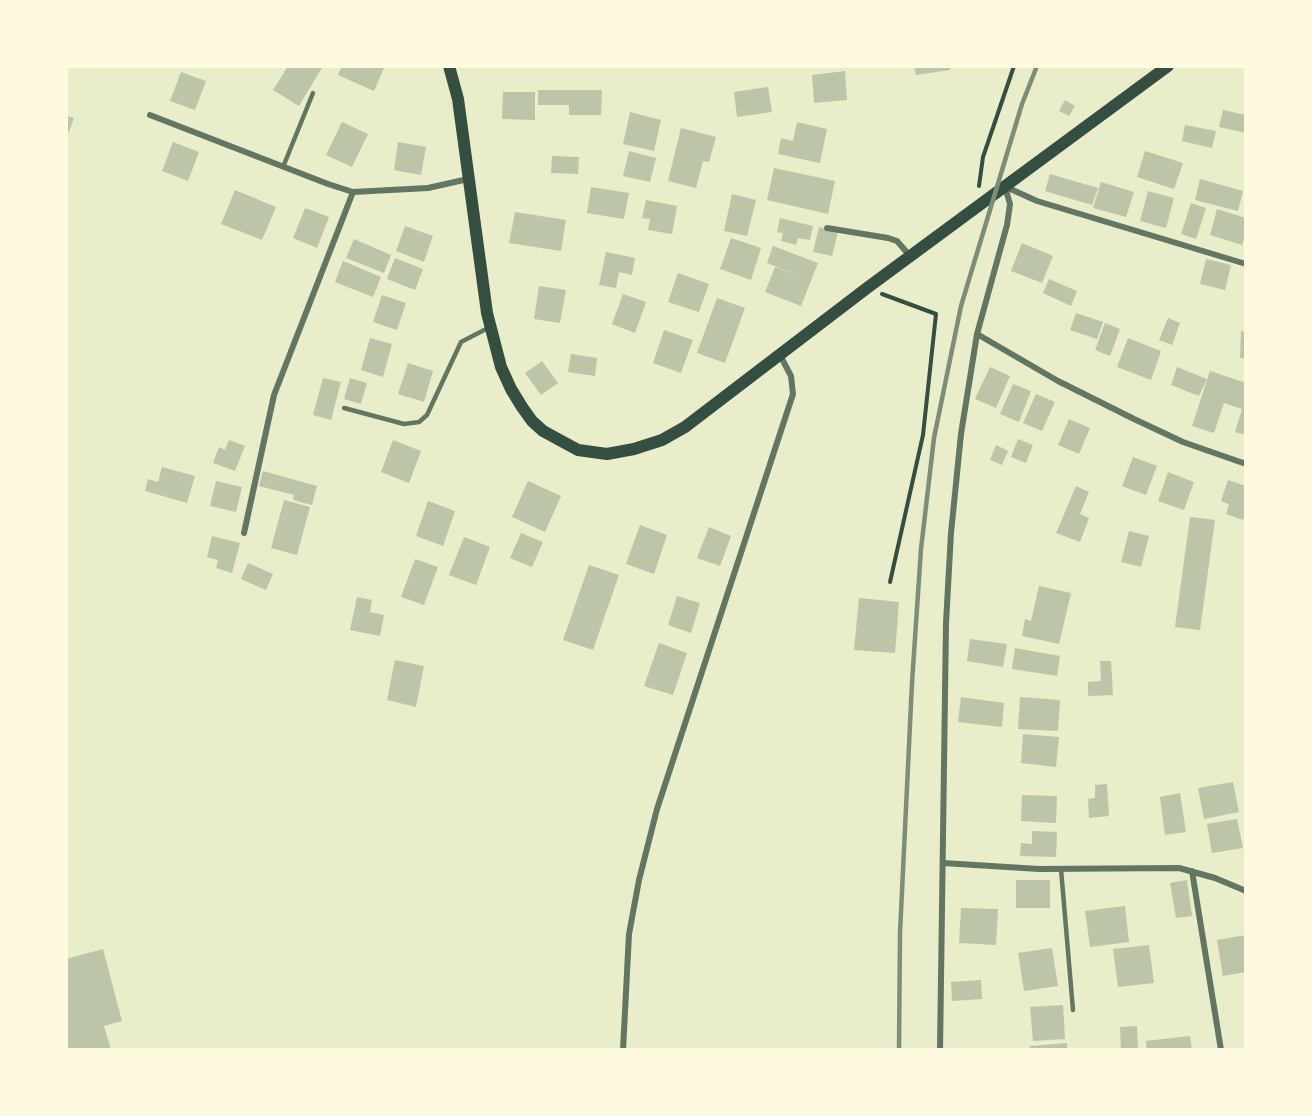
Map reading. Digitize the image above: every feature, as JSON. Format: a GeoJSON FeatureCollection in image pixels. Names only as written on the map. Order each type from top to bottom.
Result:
{"type":"FeatureCollection","features":[{"type":"Feature","properties":{"kind":"main road"},"geometry":{"type":"LineString","coordinates":[[449,66],[458,99],[490,327],[506,378],[532,421],[543,431],[578,450],[607,454],[634,449],[670,436],[685,427],[867,288],[1168,66]]}},
{"type":"Feature","properties":{"kind":"street"},"geometry":{"type":"LineString","coordinates":[[150,115],[353,192],[428,188],[468,179]]}},
{"type":"Feature","properties":{"kind":"street"},"geometry":{"type":"LineString","coordinates":[[1005,187],[1037,201],[1246,264]]}},
{"type":"Feature","properties":{"kind":"street"},"geometry":{"type":"LineString","coordinates":[[940,1050],[946,623],[950,555],[961,434],[977,334],[1007,225],[1010,204],[1005,187]]}},
{"type":"Feature","properties":{"kind":"street"},"geometry":{"type":"LineString","coordinates":[[244,533],[274,395],[353,192]]}},
{"type":"Feature","properties":{"kind":"street"},"geometry":{"type":"LineString","coordinates":[[827,228],[888,238],[897,242],[910,256]]}},
{"type":"Feature","properties":{"kind":"street"},"geometry":{"type":"LineString","coordinates":[[977,334],[1058,381],[1134,419],[1183,442],[1246,464]]}},
{"type":"Feature","properties":{"kind":"street"},"geometry":{"type":"LineString","coordinates":[[623,1050],[629,934],[639,880],[657,809],[793,394],[790,376],[780,355]]}},
{"type":"Feature","properties":{"kind":"street"},"geometry":{"type":"LineString","coordinates":[[943,863],[1061,869],[1179,868],[1215,878],[1246,891]]}},
{"type":"Feature","properties":{"kind":"street"},"geometry":{"type":"LineString","coordinates":[[1192,872],[1221,1050]]}},
{"type":"Feature","properties":{"kind":"lane"},"geometry":{"type":"LineString","coordinates":[[283,167],[313,93]]}},
{"type":"Feature","properties":{"kind":"lane"},"geometry":{"type":"LineString","coordinates":[[344,408],[404,424],[419,422],[427,415],[461,342],[490,327]]}},
{"type":"Feature","properties":{"kind":"lane"},"geometry":{"type":"LineString","coordinates":[[1061,869],[1073,1010]]}},
{"type":"Feature","properties":{"kind":"path"},"geometry":{"type":"LineString","coordinates":[[979,205],[979,183],[983,157],[1014,66]]}},
{"type":"Feature","properties":{"kind":"path"},"geometry":{"type":"LineString","coordinates":[[867,288],[936,314],[923,435],[890,582]]}},
{"type":"Feature","properties":{"kind":"building"},"geometry":{"type":"Polygon","coordinates":[[[288,66],[323,66],[299,106],[273,90],[288,66]]]}},
{"type":"Feature","properties":{"kind":"building"},"geometry":{"type":"Polygon","coordinates":[[[342,66],[385,66],[374,91],[338,75],[342,66]]]}},
{"type":"Feature","properties":{"kind":"building"},"geometry":{"type":"Polygon","coordinates":[[[914,66],[950,66],[950,70],[916,75],[914,66]]]}},
{"type":"Feature","properties":{"kind":"building"},"geometry":{"type":"Polygon","coordinates":[[[845,71],[847,100],[814,103],[812,75],[845,71]]]}},
{"type":"Feature","properties":{"kind":"building"},"geometry":{"type":"Polygon","coordinates":[[[181,72],[206,81],[195,110],[170,101],[181,72]]]}},
{"type":"Feature","properties":{"kind":"building"},"geometry":{"type":"Polygon","coordinates":[[[768,87],[772,112],[737,117],[734,92],[768,87]]]}},
{"type":"Feature","properties":{"kind":"building"},"geometry":{"type":"Polygon","coordinates":[[[538,90],[602,90],[601,115],[569,115],[569,105],[538,105],[538,90]]]}},
{"type":"Feature","properties":{"kind":"building"},"geometry":{"type":"Polygon","coordinates":[[[503,92],[535,92],[535,120],[502,119],[503,92]]]}},
{"type":"Feature","properties":{"kind":"building"},"geometry":{"type":"Polygon","coordinates":[[[1065,100],[1075,106],[1069,116],[1059,111],[1065,100]]]}},
{"type":"Feature","properties":{"kind":"building"},"geometry":{"type":"Polygon","coordinates":[[[1223,110],[1246,115],[1246,133],[1219,127],[1223,110]]]}},
{"type":"Feature","properties":{"kind":"building"},"geometry":{"type":"Polygon","coordinates":[[[630,112],[661,120],[654,151],[623,144],[630,112]]]}},
{"type":"Feature","properties":{"kind":"building"},"geometry":{"type":"Polygon","coordinates":[[[66,116],[74,118],[66,140],[66,116]]]}},
{"type":"Feature","properties":{"kind":"building"},"geometry":{"type":"Polygon","coordinates":[[[342,122],[368,134],[352,167],[326,155],[342,122]]]}},
{"type":"Feature","properties":{"kind":"building"},"geometry":{"type":"Polygon","coordinates":[[[797,122],[827,129],[820,163],[778,154],[781,138],[793,141],[797,122]]]}},
{"type":"Feature","properties":{"kind":"building"},"geometry":{"type":"Polygon","coordinates":[[[1185,125],[1216,131],[1212,148],[1182,141],[1185,125]]]}},
{"type":"Feature","properties":{"kind":"building"},"geometry":{"type":"Polygon","coordinates":[[[681,128],[716,137],[709,162],[703,161],[696,188],[668,181],[681,128]]]}},
{"type":"Feature","properties":{"kind":"building"},"geometry":{"type":"Polygon","coordinates":[[[173,142],[199,152],[188,181],[162,171],[173,142]]]}},
{"type":"Feature","properties":{"kind":"building"},"geometry":{"type":"Polygon","coordinates":[[[398,142],[426,147],[421,175],[394,170],[398,142]]]}},
{"type":"Feature","properties":{"kind":"building"},"geometry":{"type":"Polygon","coordinates":[[[629,151],[656,158],[650,182],[623,176],[629,151]]]}},
{"type":"Feature","properties":{"kind":"building"},"geometry":{"type":"Polygon","coordinates":[[[1145,151],[1183,163],[1174,189],[1137,177],[1145,151]]]}},
{"type":"Feature","properties":{"kind":"building"},"geometry":{"type":"Polygon","coordinates":[[[552,156],[579,157],[578,174],[551,173],[552,156]]]}},
{"type":"Feature","properties":{"kind":"building"},"geometry":{"type":"Polygon","coordinates":[[[774,168],[835,181],[828,214],[767,200],[774,168]]]}},
{"type":"Feature","properties":{"kind":"building"},"geometry":{"type":"Polygon","coordinates":[[[1050,174],[1098,188],[1092,205],[1045,191],[1050,174]]]}},
{"type":"Feature","properties":{"kind":"building"},"geometry":{"type":"Polygon","coordinates":[[[1200,179],[1243,191],[1238,211],[1195,200],[1200,179]]]}},
{"type":"Feature","properties":{"kind":"building"},"geometry":{"type":"Polygon","coordinates":[[[1101,182],[1134,192],[1126,217],[1093,208],[1101,182]]]}},
{"type":"Feature","properties":{"kind":"building"},"geometry":{"type":"Polygon","coordinates":[[[591,187],[629,193],[624,219],[587,213],[591,187]]]}},
{"type":"Feature","properties":{"kind":"building"},"geometry":{"type":"Polygon","coordinates":[[[235,190],[276,207],[262,240],[221,224],[235,190]]]}},
{"type":"Feature","properties":{"kind":"building"},"geometry":{"type":"Polygon","coordinates":[[[1148,191],[1174,198],[1166,228],[1140,221],[1148,191]]]}},
{"type":"Feature","properties":{"kind":"building"},"geometry":{"type":"Polygon","coordinates":[[[732,194],[756,200],[747,236],[724,231],[732,194]]]}},
{"type":"Feature","properties":{"kind":"building"},"geometry":{"type":"Polygon","coordinates":[[[646,200],[677,206],[672,234],[648,230],[650,219],[642,218],[646,200]]]}},
{"type":"Feature","properties":{"kind":"building"},"geometry":{"type":"Polygon","coordinates":[[[1191,203],[1206,208],[1196,239],[1181,234],[1191,203]]]}},
{"type":"Feature","properties":{"kind":"building"},"geometry":{"type":"Polygon","coordinates":[[[305,208],[329,217],[317,248],[293,238],[305,208]]]}},
{"type":"Feature","properties":{"kind":"building"},"geometry":{"type":"Polygon","coordinates":[[[1217,209],[1246,218],[1246,232],[1242,245],[1210,235],[1217,209]]]}},
{"type":"Feature","properties":{"kind":"building"},"geometry":{"type":"Polygon","coordinates":[[[515,212],[566,220],[561,251],[509,243],[515,212]]]}},
{"type":"Feature","properties":{"kind":"building"},"geometry":{"type":"Polygon","coordinates":[[[780,218],[813,226],[810,240],[798,238],[796,245],[781,241],[783,233],[777,232],[780,218]]]}},
{"type":"Feature","properties":{"kind":"building"},"geometry":{"type":"Polygon","coordinates":[[[405,226],[433,236],[424,262],[396,251],[405,226]]]}},
{"type":"Feature","properties":{"kind":"building"},"geometry":{"type":"Polygon","coordinates":[[[819,227],[838,232],[832,256],[813,252],[819,227]]]}},
{"type":"Feature","properties":{"kind":"building"},"geometry":{"type":"Polygon","coordinates":[[[731,238],[761,248],[751,280],[720,269],[731,238]]]}},
{"type":"Feature","properties":{"kind":"building"},"geometry":{"type":"Polygon","coordinates":[[[354,239],[391,255],[384,273],[346,258],[354,239]]]}},
{"type":"Feature","properties":{"kind":"building"},"geometry":{"type":"Polygon","coordinates":[[[1022,243],[1053,256],[1042,283],[1011,271],[1022,243]]]}},
{"type":"Feature","properties":{"kind":"building"},"geometry":{"type":"Polygon","coordinates":[[[773,246],[818,263],[801,306],[765,292],[775,267],[799,276],[767,263],[773,246]]]}},
{"type":"Feature","properties":{"kind":"building"},"geometry":{"type":"Polygon","coordinates":[[[606,252],[635,258],[632,275],[619,272],[616,288],[599,285],[606,252]]]}},
{"type":"Feature","properties":{"kind":"building"},"geometry":{"type":"Polygon","coordinates":[[[395,258],[423,269],[415,290],[387,279],[395,258]]]}},
{"type":"Feature","properties":{"kind":"building"},"geometry":{"type":"Polygon","coordinates":[[[1206,259],[1231,265],[1225,290],[1200,284],[1206,259]]]}},
{"type":"Feature","properties":{"kind":"building"},"geometry":{"type":"Polygon","coordinates":[[[343,261],[381,277],[373,297],[335,282],[343,261]]]}},
{"type":"Feature","properties":{"kind":"building"},"geometry":{"type":"Polygon","coordinates":[[[678,273],[709,284],[699,312],[668,302],[678,273]]]}},
{"type":"Feature","properties":{"kind":"building"},"geometry":{"type":"Polygon","coordinates":[[[1049,279],[1077,291],[1071,306],[1043,293],[1049,279]]]}},
{"type":"Feature","properties":{"kind":"building"},"geometry":{"type":"Polygon","coordinates":[[[539,286],[566,290],[560,323],[534,319],[539,286]]]}},
{"type":"Feature","properties":{"kind":"building"},"geometry":{"type":"Polygon","coordinates":[[[623,294],[646,302],[635,333],[612,324],[623,294]]]}},
{"type":"Feature","properties":{"kind":"building"},"geometry":{"type":"Polygon","coordinates":[[[382,295],[406,303],[397,330],[373,322],[382,295]]]}},
{"type":"Feature","properties":{"kind":"building"},"geometry":{"type":"Polygon","coordinates":[[[717,298],[745,308],[725,363],[697,353],[717,298]]]}},
{"type":"Feature","properties":{"kind":"building"},"geometry":{"type":"Polygon","coordinates":[[[1076,313],[1103,322],[1097,339],[1070,330],[1076,313]]]}},
{"type":"Feature","properties":{"kind":"building"},"geometry":{"type":"Polygon","coordinates":[[[1168,318],[1180,323],[1172,345],[1159,340],[1168,318]]]}},
{"type":"Feature","properties":{"kind":"building"},"geometry":{"type":"Polygon","coordinates":[[[1105,323],[1120,329],[1110,356],[1095,350],[1105,323]]]}},
{"type":"Feature","properties":{"kind":"building"},"geometry":{"type":"Polygon","coordinates":[[[664,330],[693,340],[681,373],[653,363],[664,330]]]}},
{"type":"Feature","properties":{"kind":"building"},"geometry":{"type":"Polygon","coordinates":[[[1241,331],[1246,332],[1246,358],[1240,358],[1241,331]]]}},
{"type":"Feature","properties":{"kind":"building"},"geometry":{"type":"Polygon","coordinates":[[[370,338],[392,344],[383,377],[361,370],[370,338]]]}},
{"type":"Feature","properties":{"kind":"building"},"geometry":{"type":"Polygon","coordinates":[[[1128,338],[1161,351],[1151,380],[1117,367],[1128,338]]]}},
{"type":"Feature","properties":{"kind":"building"},"geometry":{"type":"Polygon","coordinates":[[[571,354],[597,358],[595,376],[568,372],[571,354]]]}},
{"type":"Feature","properties":{"kind":"building"},"geometry":{"type":"Polygon","coordinates":[[[542,361],[558,383],[541,395],[525,373],[542,361]]]}},
{"type":"Feature","properties":{"kind":"building"},"geometry":{"type":"Polygon","coordinates":[[[408,363],[433,371],[424,402],[398,394],[408,363]]]}},
{"type":"Feature","properties":{"kind":"building"},"geometry":{"type":"Polygon","coordinates":[[[990,367],[1010,376],[996,408],[975,399],[990,367]]]}},
{"type":"Feature","properties":{"kind":"building"},"geometry":{"type":"Polygon","coordinates":[[[1177,367],[1207,379],[1199,396],[1171,385],[1177,367]]]}},
{"type":"Feature","properties":{"kind":"building"},"geometry":{"type":"Polygon","coordinates":[[[1210,371],[1246,383],[1244,400],[1246,401],[1246,435],[1235,432],[1242,409],[1224,403],[1214,433],[1192,426],[1210,371]]]}},
{"type":"Feature","properties":{"kind":"building"},"geometry":{"type":"Polygon","coordinates":[[[323,378],[341,382],[331,420],[313,415],[323,378]]]}},
{"type":"Feature","properties":{"kind":"building"},"geometry":{"type":"Polygon","coordinates":[[[350,378],[367,383],[361,404],[344,399],[350,378]]]}},
{"type":"Feature","properties":{"kind":"building"},"geometry":{"type":"Polygon","coordinates":[[[1013,384],[1031,391],[1019,422],[1000,414],[1013,384]]]}},
{"type":"Feature","properties":{"kind":"building"},"geometry":{"type":"Polygon","coordinates":[[[1036,394],[1055,402],[1042,431],[1023,423],[1036,394]]]}},
{"type":"Feature","properties":{"kind":"building"},"geometry":{"type":"Polygon","coordinates":[[[1069,419],[1090,428],[1079,454],[1058,445],[1069,419]]]}},
{"type":"Feature","properties":{"kind":"building"},"geometry":{"type":"Polygon","coordinates":[[[1018,439],[1033,445],[1026,463],[1011,457],[1018,439]]]}},
{"type":"Feature","properties":{"kind":"building"},"geometry":{"type":"Polygon","coordinates":[[[229,440],[245,446],[235,471],[213,463],[219,447],[225,450],[229,440]]]}},
{"type":"Feature","properties":{"kind":"building"},"geometry":{"type":"Polygon","coordinates":[[[393,440],[421,451],[409,483],[381,472],[393,440]]]}},
{"type":"Feature","properties":{"kind":"building"},"geometry":{"type":"Polygon","coordinates":[[[996,445],[1008,451],[1002,465],[990,460],[996,445]]]}},
{"type":"Feature","properties":{"kind":"building"},"geometry":{"type":"Polygon","coordinates":[[[1133,457],[1157,466],[1146,495],[1122,486],[1133,457]]]}},
{"type":"Feature","properties":{"kind":"building"},"geometry":{"type":"Polygon","coordinates":[[[162,467],[195,476],[187,503],[145,491],[148,479],[158,482],[162,467]]]}},
{"type":"Feature","properties":{"kind":"building"},"geometry":{"type":"Polygon","coordinates":[[[263,471],[317,486],[312,505],[293,500],[294,495],[259,486],[263,471]]]}},
{"type":"Feature","properties":{"kind":"building"},"geometry":{"type":"Polygon","coordinates":[[[1168,472],[1194,482],[1184,510],[1158,501],[1168,472]]]}},
{"type":"Feature","properties":{"kind":"building"},"geometry":{"type":"Polygon","coordinates":[[[1228,480],[1246,486],[1246,511],[1243,520],[1226,514],[1229,504],[1221,501],[1228,480]]]}},
{"type":"Feature","properties":{"kind":"building"},"geometry":{"type":"Polygon","coordinates":[[[216,481],[242,487],[236,512],[210,506],[216,481]]]}},
{"type":"Feature","properties":{"kind":"building"},"geometry":{"type":"Polygon","coordinates":[[[528,481],[561,496],[545,532],[512,517],[528,481]]]}},
{"type":"Feature","properties":{"kind":"building"},"geometry":{"type":"Polygon","coordinates":[[[1076,486],[1089,492],[1080,514],[1089,518],[1080,542],[1056,533],[1076,486]]]}},
{"type":"Feature","properties":{"kind":"building"},"geometry":{"type":"Polygon","coordinates":[[[284,500],[310,507],[297,555],[271,548],[284,500]]]}},
{"type":"Feature","properties":{"kind":"building"},"geometry":{"type":"Polygon","coordinates":[[[428,501],[455,511],[443,546],[416,536],[428,501]]]}},
{"type":"Feature","properties":{"kind":"building"},"geometry":{"type":"Polygon","coordinates":[[[1190,517],[1215,520],[1200,630],[1175,627],[1190,517]]]}},
{"type":"Feature","properties":{"kind":"building"},"geometry":{"type":"Polygon","coordinates":[[[640,525],[667,535],[654,574],[626,564],[640,525]]]}},
{"type":"Feature","properties":{"kind":"building"},"geometry":{"type":"Polygon","coordinates":[[[709,527],[731,536],[720,566],[697,558],[709,527]]]}},
{"type":"Feature","properties":{"kind":"building"},"geometry":{"type":"Polygon","coordinates":[[[1129,531],[1149,536],[1141,567],[1121,562],[1129,531]]]}},
{"type":"Feature","properties":{"kind":"building"},"geometry":{"type":"Polygon","coordinates":[[[521,533],[543,542],[532,567],[510,558],[521,533]]]}},
{"type":"Feature","properties":{"kind":"building"},"geometry":{"type":"Polygon","coordinates":[[[212,536],[240,543],[232,573],[216,568],[218,560],[207,557],[212,536]]]}},
{"type":"Feature","properties":{"kind":"building"},"geometry":{"type":"Polygon","coordinates":[[[464,537],[490,547],[476,585],[449,575],[464,537]]]}},
{"type":"Feature","properties":{"kind":"building"},"geometry":{"type":"Polygon","coordinates":[[[415,559],[438,567],[424,605],[401,597],[415,559]]]}},
{"type":"Feature","properties":{"kind":"building"},"geometry":{"type":"Polygon","coordinates":[[[248,563],[273,574],[266,590],[241,579],[248,563]]]}},
{"type":"Feature","properties":{"kind":"building"},"geometry":{"type":"Polygon","coordinates":[[[589,565],[619,575],[593,650],[563,640],[589,565]]]}},
{"type":"Feature","properties":{"kind":"building"},"geometry":{"type":"Polygon","coordinates":[[[1039,586],[1071,593],[1059,644],[1022,636],[1025,619],[1031,621],[1039,586]]]}},
{"type":"Feature","properties":{"kind":"building"},"geometry":{"type":"Polygon","coordinates":[[[677,596],[700,603],[691,633],[668,625],[677,596]]]}},
{"type":"Feature","properties":{"kind":"building"},"geometry":{"type":"Polygon","coordinates":[[[357,597],[372,600],[370,612],[384,615],[380,636],[350,630],[357,597]]]}},
{"type":"Feature","properties":{"kind":"building"},"geometry":{"type":"Polygon","coordinates":[[[859,598],[899,602],[895,653],[854,650],[859,598]]]}},
{"type":"Feature","properties":{"kind":"building"},"geometry":{"type":"Polygon","coordinates":[[[970,639],[1007,644],[1003,667],[967,661],[970,639]]]}},
{"type":"Feature","properties":{"kind":"building"},"geometry":{"type":"Polygon","coordinates":[[[659,643],[687,653],[673,695],[644,686],[659,643]]]}},
{"type":"Feature","properties":{"kind":"building"},"geometry":{"type":"Polygon","coordinates":[[[1015,648],[1060,656],[1057,676],[1012,669],[1015,648]]]}},
{"type":"Feature","properties":{"kind":"building"},"geometry":{"type":"Polygon","coordinates":[[[395,660],[424,666],[416,707],[387,700],[395,660]]]}},
{"type":"Feature","properties":{"kind":"building"},"geometry":{"type":"Polygon","coordinates":[[[1100,661],[1111,661],[1113,695],[1088,696],[1088,682],[1101,681],[1100,661]]]}},
{"type":"Feature","properties":{"kind":"building"},"geometry":{"type":"Polygon","coordinates":[[[961,697],[1004,703],[1002,727],[958,722],[961,697]]]}},
{"type":"Feature","properties":{"kind":"building"},"geometry":{"type":"Polygon","coordinates":[[[1020,697],[1060,700],[1058,731],[1018,729],[1020,697]]]}},
{"type":"Feature","properties":{"kind":"building"},"geometry":{"type":"Polygon","coordinates":[[[1023,734],[1059,737],[1056,767],[1021,763],[1023,734]]]}},
{"type":"Feature","properties":{"kind":"building"},"geometry":{"type":"Polygon","coordinates":[[[1233,782],[1239,812],[1204,819],[1198,788],[1233,782]]]}},
{"type":"Feature","properties":{"kind":"building"},"geometry":{"type":"Polygon","coordinates":[[[1107,784],[1109,816],[1089,818],[1088,799],[1095,798],[1095,785],[1107,784]]]}},
{"type":"Feature","properties":{"kind":"building"},"geometry":{"type":"Polygon","coordinates":[[[1180,793],[1186,832],[1165,835],[1160,797],[1180,793]]]}},
{"type":"Feature","properties":{"kind":"building"},"geometry":{"type":"Polygon","coordinates":[[[1022,795],[1057,796],[1056,823],[1021,821],[1022,795]]]}},
{"type":"Feature","properties":{"kind":"building"},"geometry":{"type":"Polygon","coordinates":[[[1237,819],[1243,848],[1212,853],[1207,824],[1237,819]]]}},
{"type":"Feature","properties":{"kind":"building"},"geometry":{"type":"Polygon","coordinates":[[[1032,831],[1057,832],[1056,857],[1020,856],[1021,843],[1032,844],[1032,831]]]}},
{"type":"Feature","properties":{"kind":"building"},"geometry":{"type":"Polygon","coordinates":[[[1016,880],[1050,880],[1050,908],[1016,908],[1016,880]]]}},
{"type":"Feature","properties":{"kind":"building"},"geometry":{"type":"Polygon","coordinates":[[[1187,880],[1192,916],[1176,918],[1170,883],[1187,880]]]}},
{"type":"Feature","properties":{"kind":"building"},"geometry":{"type":"Polygon","coordinates":[[[1125,906],[1129,942],[1090,947],[1085,911],[1125,906]]]}},
{"type":"Feature","properties":{"kind":"building"},"geometry":{"type":"Polygon","coordinates":[[[961,908],[998,909],[996,945],[959,943],[961,908]]]}},
{"type":"Feature","properties":{"kind":"building"},"geometry":{"type":"Polygon","coordinates":[[[1246,935],[1246,972],[1223,976],[1217,940],[1246,935]]]}},
{"type":"Feature","properties":{"kind":"building"},"geometry":{"type":"Polygon","coordinates":[[[1149,945],[1154,983],[1118,987],[1113,949],[1149,945]]]}},
{"type":"Feature","properties":{"kind":"building"},"geometry":{"type":"Polygon","coordinates":[[[1052,948],[1058,986],[1024,991],[1018,953],[1052,948]]]}},
{"type":"Feature","properties":{"kind":"building"},"geometry":{"type":"Polygon","coordinates":[[[103,949],[122,1021],[104,1026],[111,1050],[66,1050],[66,959],[103,949]]]}},
{"type":"Feature","properties":{"kind":"building"},"geometry":{"type":"Polygon","coordinates":[[[981,980],[982,999],[952,1001],[951,982],[981,980]]]}},
{"type":"Feature","properties":{"kind":"building"},"geometry":{"type":"Polygon","coordinates":[[[1063,1005],[1065,1039],[1033,1041],[1030,1007],[1063,1005]]]}},
{"type":"Feature","properties":{"kind":"building"},"geometry":{"type":"Polygon","coordinates":[[[1137,1026],[1138,1050],[1121,1050],[1120,1027],[1137,1026]]]}},
{"type":"Feature","properties":{"kind":"building"},"geometry":{"type":"Polygon","coordinates":[[[1190,1036],[1192,1050],[1147,1050],[1146,1041],[1190,1036]]]}},
{"type":"Feature","properties":{"kind":"building"},"geometry":{"type":"Polygon","coordinates":[[[1067,1043],[1067,1050],[1030,1050],[1030,1046],[1067,1043]]]}},
{"type":"Feature","properties":{"kind":"railway"},"geometry":{"type":"LineString","coordinates":[[899,1050],[900,933],[912,683],[921,549],[934,438],[961,306],[1022,104],[1037,66]]}}]}
